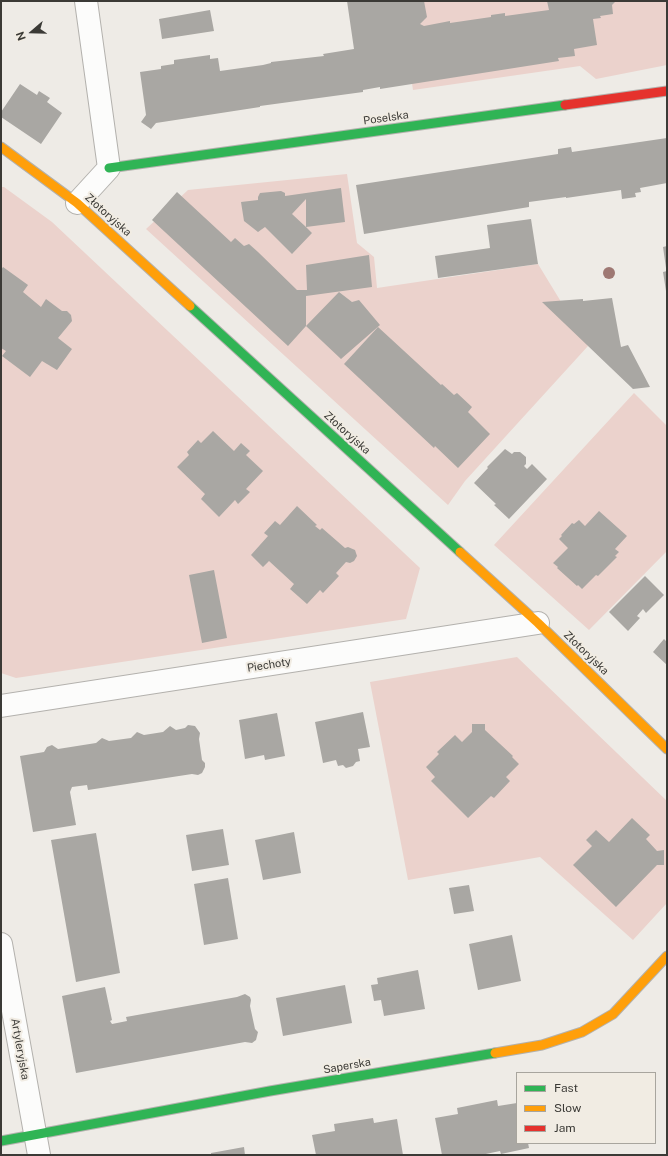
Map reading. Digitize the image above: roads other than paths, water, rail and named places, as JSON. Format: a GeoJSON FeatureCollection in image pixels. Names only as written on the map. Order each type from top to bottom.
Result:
{"type":"FeatureCollection","features":[{"type":"Feature","properties":{"kind":"street"},"geometry":{"type":"LineString","coordinates":[[77,203],[109,168],[86,1]]}},
{"type":"Feature","properties":{"kind":"street","name":"Poselska"},"geometry":{"type":"LineString","coordinates":[[109,168],[667,91]]}},
{"type":"Feature","properties":{"kind":"street","name":"Złotoryjska"},"geometry":{"type":"LineString","coordinates":[[1,147],[77,203],[538,623],[667,749]]}},
{"type":"Feature","properties":{"kind":"street","name":"Piechoty"},"geometry":{"type":"LineString","coordinates":[[1,706],[538,623]]}},
{"type":"Feature","properties":{"kind":"street","name":"Artyleryjska"},"geometry":{"type":"LineString","coordinates":[[1,944],[39,1155]]}},
{"type":"Feature","properties":{"kind":"street","name":"Saperska"},"geometry":{"type":"LineString","coordinates":[[1,1141],[270,1091],[548,1044],[582,1032],[613,1014],[667,956]]}}]}
